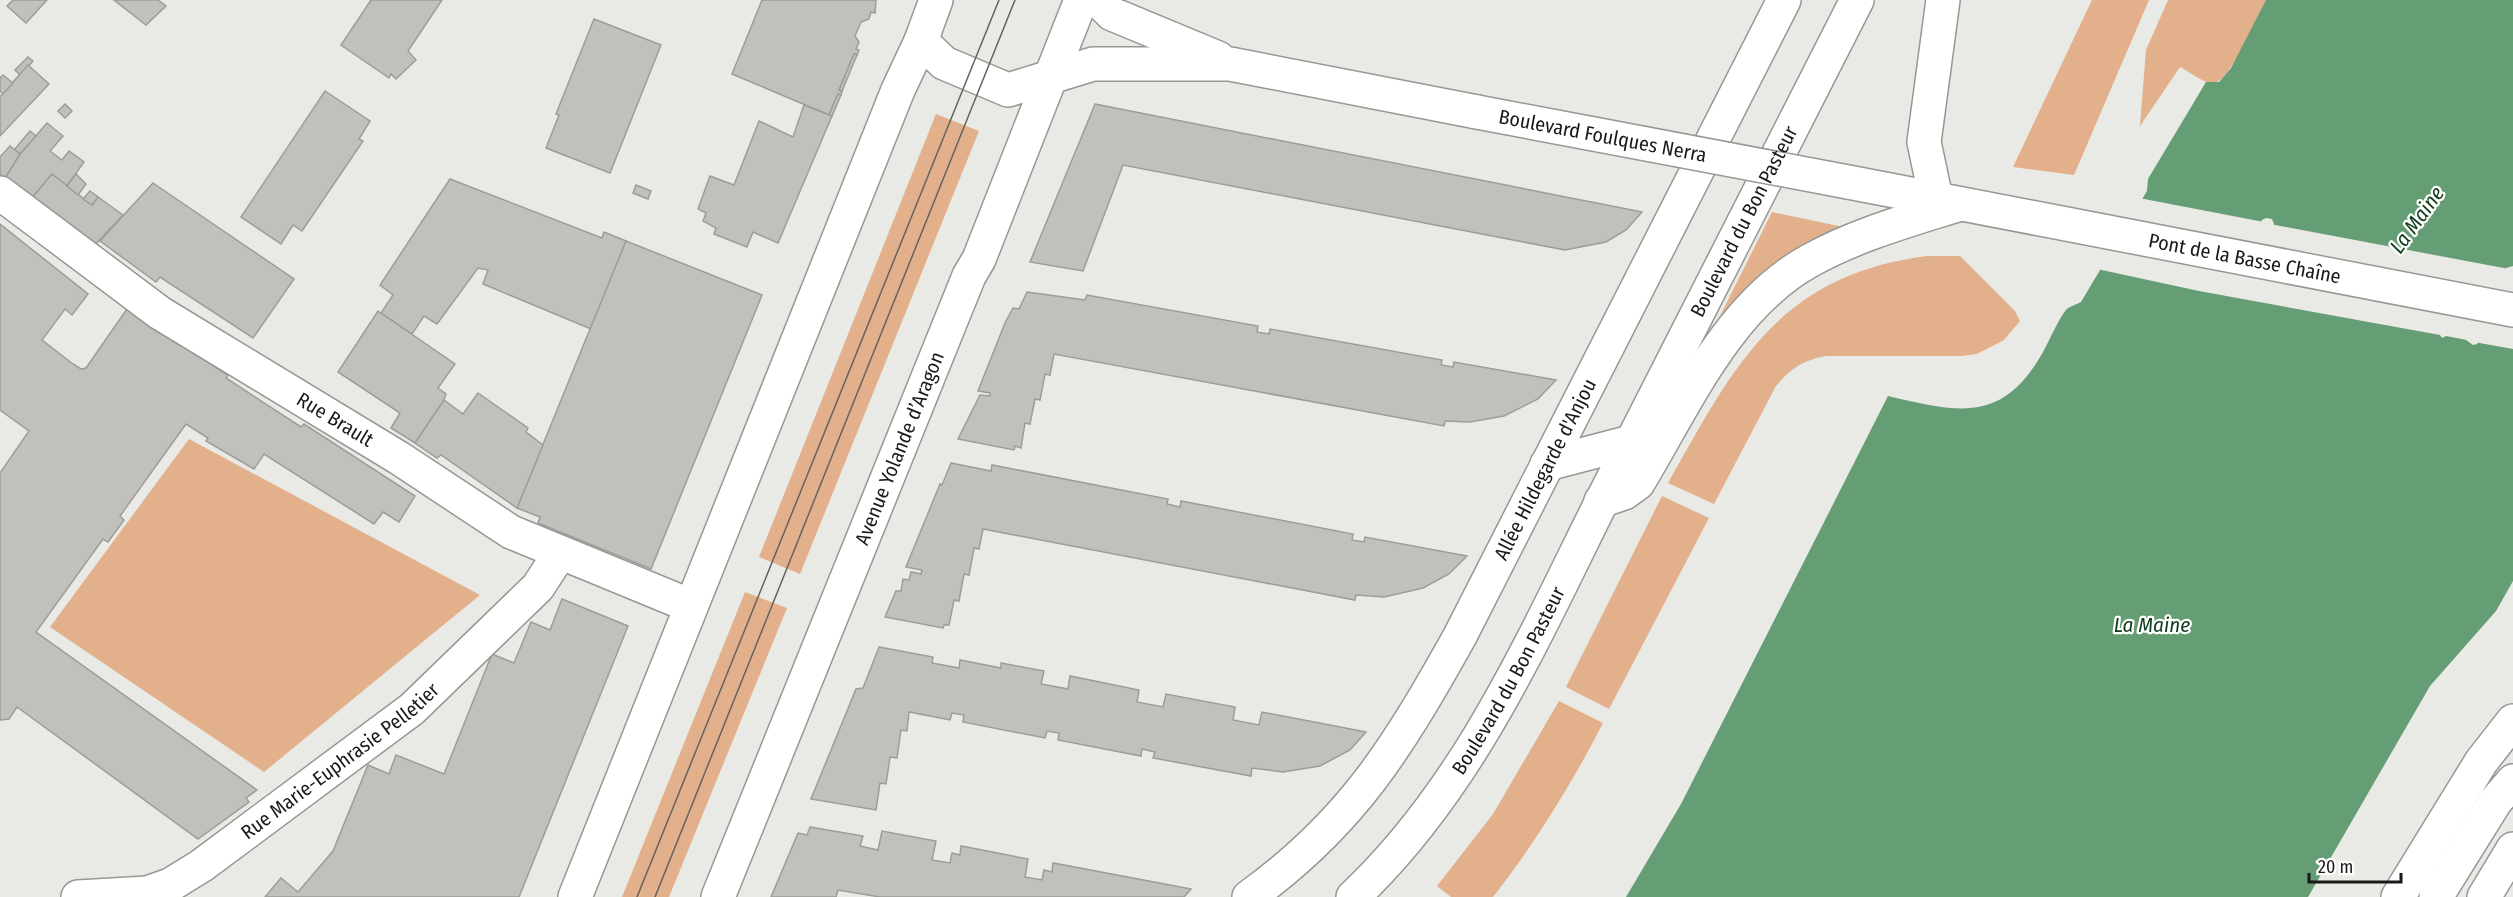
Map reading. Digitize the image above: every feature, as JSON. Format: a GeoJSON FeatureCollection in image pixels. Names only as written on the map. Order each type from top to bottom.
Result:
{"type":"FeatureCollection","features":[{"type":"Feature","properties":{"kind":"main road"},"geometry":{"type":"LineString","coordinates":[[575,897],[936,0]]}},
{"type":"Feature","properties":{"kind":"main road","name":"Avenue Yolande d’Aragon"},"geometry":{"type":"LineString","coordinates":[[718,897],[969,276],[979,259],[1081,0]]}},
{"type":"Feature","properties":{"kind":"main road","name":"Boulevard Foulques Nerra"},"geometry":{"type":"LineString","coordinates":[[1098,0],[1112,14],[1230,64]]}},
{"type":"Feature","properties":{"kind":"main road","name":"Allée Hildegarde d'Anjou"},"geometry":{"type":"LineString","coordinates":[[1249,897],[1294,862],[1348,811],[1393,752],[1460,636],[1784,0]]}},
{"type":"Feature","properties":{"kind":"main road","name":"Boulevard du Bon Pasteur"},"geometry":{"type":"LineString","coordinates":[[1353,897],[1396,855],[1460,770],[1519,670],[1601,501],[1857,0]]}},
{"type":"Feature","properties":{"kind":"main road"},"geometry":{"type":"LineString","coordinates":[[1601,501],[1624,493],[1638,483],[1720,346],[1748,309],[1765,292],[1809,261],[1834,248],[1957,203],[1925,133],[1943,0]]}},
{"type":"Feature","properties":{"kind":"main road","name":"Boulevard Foulques Nerra"},"geometry":{"type":"LineString","coordinates":[[921,41],[944,63],[1008,90],[1093,64],[1230,64],[1957,203]]}},
{"type":"Feature","properties":{"kind":"main road","name":"Rue Brault"},"geometry":{"type":"LineString","coordinates":[[0,193],[160,313],[399,458],[511,532],[691,606]]}},
{"type":"Feature","properties":{"kind":"main road","name":"Pont de la Basse Chaîne"},"geometry":{"type":"LineString","coordinates":[[1957,203],[2513,310]]}},
{"type":"Feature","properties":{"kind":"main road"},"geometry":{"type":"LineString","coordinates":[[1547,464],[1631,442]]}},
{"type":"Feature","properties":{"kind":"main road","name":"Rue Marie-Euphrasie Pelletier"},"geometry":{"type":"LineString","coordinates":[[78,897],[147,892],[170,885],[201,866],[411,709],[538,587],[560,553]]}},
{"type":"Feature","properties":{"kind":"main road"},"geometry":{"type":"LineString","coordinates":[[2398,897],[2481,762],[2513,721]]}},
{"type":"Feature","properties":{"kind":"main road"},"geometry":{"type":"LineString","coordinates":[[2436,897],[2495,802],[2513,780]]}},
{"type":"Feature","properties":{"kind":"main road"},"geometry":{"type":"LineString","coordinates":[[2484,897],[2513,849]]}},
{"type":"Feature","properties":{"kind":"shaded area"},"geometry":{"type":"Polygon","coordinates":[[[2092,0],[2149,0],[2074,175],[2013,167],[2092,0]]]}},
{"type":"Feature","properties":{"kind":"shaded area"},"geometry":{"type":"Polygon","coordinates":[[[2168,0],[2266,0],[2243,47],[2228,72],[2220,80],[2214,83],[2206,82],[2180,67],[2140,126],[2146,50],[2168,0]]]}},
{"type":"Feature","properties":{"kind":"shaded area"},"geometry":{"type":"Polygon","coordinates":[[[936,114],[979,131],[800,574],[759,557],[936,114]]]}},
{"type":"Feature","properties":{"kind":"shaded area"},"geometry":{"type":"Polygon","coordinates":[[[1772,212],[1853,229],[1702,352],[1772,212]]]}},
{"type":"Feature","properties":{"kind":"shaded area"},"geometry":{"type":"Polygon","coordinates":[[[1927,256],[1960,256],[2015,311],[2020,321],[2004,340],[1977,354],[1961,356],[1826,356],[1811,360],[1787,374],[1776,386],[1714,504],[1668,483],[1716,400],[1740,364],[1767,332],[1798,305],[1834,283],[1876,266],[1927,256]]]}},
{"type":"Feature","properties":{"kind":"shaded area"},"geometry":{"type":"Polygon","coordinates":[[[189,439],[480,595],[264,772],[50,627],[189,439]]]}},
{"type":"Feature","properties":{"kind":"shaded area"},"geometry":{"type":"Polygon","coordinates":[[[1662,496],[1709,518],[1609,709],[1566,687],[1662,496]]]}},
{"type":"Feature","properties":{"kind":"shaded area"},"geometry":{"type":"Polygon","coordinates":[[[745,592],[787,608],[669,897],[622,897],[745,592]]]}},
{"type":"Feature","properties":{"kind":"shaded area"},"geometry":{"type":"Polygon","coordinates":[[[1559,701],[1603,723],[1591,746],[1538,834],[1493,897],[1451,897],[1437,886],[1493,814],[1559,701]]]}},
{"type":"Feature","properties":{"kind":"water","name":"La Maine"},"geometry":{"type":"Polygon","coordinates":[[[2266,0],[2513,0],[2513,266],[2506,268],[2466,340],[2473,345],[2477,344],[2513,279],[2513,581],[2496,611],[2430,686],[2308,897],[1626,897],[1681,804],[1888,396],[1957,408],[1976,407],[1994,402],[2011,392],[2027,376],[2043,352],[2065,311],[2081,302],[2147,191],[2148,179],[2206,82],[2219,82],[2231,68],[2266,0]],[[2272,219],[2262,220],[2222,292],[2224,295],[2233,296],[2274,224],[2272,219]]]}},
{"type":"Feature","properties":{"kind":"pier"},"geometry":{"type":"Polygon","coordinates":[[[2139,198],[2264,222],[2226,292],[2230,294],[2270,224],[2509,269],[2469,340],[2472,341],[2446,336],[2442,338],[2440,335],[2199,291],[2097,269],[2139,198]]]}},
{"type":"Feature","properties":{"kind":"pier"},"geometry":{"type":"Polygon","coordinates":[[[2513,276],[2513,349],[2474,342],[2510,278],[2513,276]]]}},
{"type":"Feature","properties":{"kind":"building"},"geometry":{"type":"Polygon","coordinates":[[[13,0],[47,0],[26,23],[7,6],[13,0]]]}},
{"type":"Feature","properties":{"kind":"building"},"geometry":{"type":"Polygon","coordinates":[[[114,0],[158,0],[166,6],[146,25],[114,0]]]}},
{"type":"Feature","properties":{"kind":"building"},"geometry":{"type":"Polygon","coordinates":[[[371,0],[442,0],[408,51],[416,60],[396,79],[391,74],[389,78],[341,45],[371,0]]]}},
{"type":"Feature","properties":{"kind":"building"},"geometry":{"type":"Polygon","coordinates":[[[762,0],[876,0],[875,13],[871,12],[869,19],[861,22],[855,36],[859,42],[856,49],[859,50],[857,55],[854,54],[839,90],[842,91],[841,95],[838,94],[829,115],[732,74],[762,0]]]}},
{"type":"Feature","properties":{"kind":"building"},"geometry":{"type":"Polygon","coordinates":[[[594,19],[661,45],[610,173],[546,148],[559,115],[556,114],[594,19]]]}},
{"type":"Feature","properties":{"kind":"building"},"geometry":{"type":"Polygon","coordinates":[[[854,54],[857,55],[842,91],[839,90],[854,54]]]}},
{"type":"Feature","properties":{"kind":"building"},"geometry":{"type":"Polygon","coordinates":[[[28,57],[33,61],[20,75],[15,70],[28,57]]]}},
{"type":"Feature","properties":{"kind":"building"},"geometry":{"type":"Polygon","coordinates":[[[28,65],[49,84],[0,136],[0,97],[28,65]]]}},
{"type":"Feature","properties":{"kind":"building"},"geometry":{"type":"Polygon","coordinates":[[[3,75],[13,83],[3,94],[0,91],[0,78],[3,75]]]}},
{"type":"Feature","properties":{"kind":"building"},"geometry":{"type":"Polygon","coordinates":[[[325,91],[370,121],[359,139],[363,141],[302,231],[293,225],[281,244],[241,217],[325,91]]]}},
{"type":"Feature","properties":{"kind":"building"},"geometry":{"type":"Polygon","coordinates":[[[838,94],[841,95],[832,116],[829,115],[838,94]]]}},
{"type":"Feature","properties":{"kind":"building"},"geometry":{"type":"Polygon","coordinates":[[[65,104],[72,111],[65,118],[58,111],[65,104]]]}},
{"type":"Feature","properties":{"kind":"building"},"geometry":{"type":"Polygon","coordinates":[[[1095,104],[1642,212],[1626,230],[1606,242],[1565,250],[1123,165],[1083,271],[1030,262],[1095,104]]]}},
{"type":"Feature","properties":{"kind":"building"},"geometry":{"type":"Polygon","coordinates":[[[804,105],[832,116],[778,243],[753,232],[747,247],[714,234],[716,228],[703,221],[706,213],[698,209],[710,176],[734,185],[759,121],[793,137],[804,105]]]}},
{"type":"Feature","properties":{"kind":"building"},"geometry":{"type":"Polygon","coordinates":[[[47,123],[63,136],[50,151],[62,160],[69,151],[84,162],[67,186],[52,174],[32,198],[5,178],[20,154],[47,123]]]}},
{"type":"Feature","properties":{"kind":"building"},"geometry":{"type":"Polygon","coordinates":[[[30,131],[36,136],[20,154],[14,150],[30,131]]]}},
{"type":"Feature","properties":{"kind":"building"},"geometry":{"type":"Polygon","coordinates":[[[10,146],[20,154],[5,178],[0,174],[0,157],[10,146]]]}},
{"type":"Feature","properties":{"kind":"building"},"geometry":{"type":"Polygon","coordinates":[[[52,174],[92,205],[98,197],[123,215],[94,246],[32,198],[52,174]]]}},
{"type":"Feature","properties":{"kind":"building"},"geometry":{"type":"Polygon","coordinates":[[[76,174],[86,184],[78,195],[67,186],[76,174]]]}},
{"type":"Feature","properties":{"kind":"building"},"geometry":{"type":"Polygon","coordinates":[[[450,179],[602,238],[604,232],[626,241],[591,329],[483,284],[488,270],[478,268],[437,324],[424,316],[412,334],[381,313],[393,295],[380,285],[450,179]]]}},
{"type":"Feature","properties":{"kind":"building"},"geometry":{"type":"Polygon","coordinates":[[[153,183],[294,279],[253,338],[160,277],[156,282],[100,241],[153,183]]]}},
{"type":"Feature","properties":{"kind":"building"},"geometry":{"type":"Polygon","coordinates":[[[636,185],[651,191],[648,199],[633,193],[636,185]]]}},
{"type":"Feature","properties":{"kind":"building"},"geometry":{"type":"Polygon","coordinates":[[[90,191],[98,197],[92,205],[83,199],[90,191]]]}},
{"type":"Feature","properties":{"kind":"building"},"geometry":{"type":"Polygon","coordinates":[[[0,224],[88,294],[72,315],[65,309],[42,340],[73,364],[81,369],[86,368],[129,306],[173,340],[228,375],[226,378],[301,427],[304,424],[415,496],[399,522],[383,512],[374,524],[264,454],[254,469],[206,441],[208,438],[186,424],[120,516],[124,520],[108,542],[103,539],[36,632],[257,790],[246,798],[249,802],[198,839],[17,707],[9,719],[0,720],[0,473],[29,431],[0,410],[0,224]]]}},
{"type":"Feature","properties":{"kind":"building"},"geometry":{"type":"Polygon","coordinates":[[[626,241],[762,295],[651,569],[538,523],[540,517],[517,508],[626,241]]]}},
{"type":"Feature","properties":{"kind":"building"},"geometry":{"type":"Polygon","coordinates":[[[1027,292],[1085,300],[1087,295],[1258,326],[1257,332],[1269,334],[1270,329],[1442,360],[1441,365],[1453,367],[1454,362],[1556,380],[1538,399],[1504,416],[1470,422],[1445,421],[1444,426],[1054,354],[1050,375],[1045,374],[1040,400],[1035,399],[1030,424],[1025,423],[1021,448],[1015,446],[1014,450],[958,439],[980,395],[990,396],[990,393],[978,391],[1005,323],[1013,308],[1019,309],[1027,292]]]}},
{"type":"Feature","properties":{"kind":"building"},"geometry":{"type":"Polygon","coordinates":[[[378,311],[455,364],[438,388],[446,394],[444,400],[415,443],[391,428],[400,413],[338,372],[378,311]]]}},
{"type":"Feature","properties":{"kind":"building"},"geometry":{"type":"Polygon","coordinates":[[[478,393],[528,428],[526,432],[543,445],[517,508],[441,455],[437,458],[415,443],[444,400],[463,414],[478,393]]]}},
{"type":"Feature","properties":{"kind":"building"},"geometry":{"type":"Polygon","coordinates":[[[951,463],[991,471],[992,465],[1168,499],[1167,504],[1180,507],[1181,501],[1353,534],[1352,540],[1364,542],[1365,537],[1467,556],[1449,574],[1423,588],[1384,597],[1356,595],[1355,600],[983,529],[979,549],[974,548],[969,575],[964,574],[959,601],[954,600],[949,625],[944,625],[943,628],[885,617],[896,591],[901,591],[903,579],[909,580],[911,572],[921,574],[922,570],[906,567],[951,463]]]}},
{"type":"Feature","properties":{"kind":"building"},"geometry":{"type":"Polygon","coordinates":[[[562,599],[628,626],[519,897],[265,897],[281,878],[298,892],[333,851],[368,765],[389,774],[396,755],[444,774],[492,654],[514,663],[531,622],[550,630],[562,599]]]}},
{"type":"Feature","properties":{"kind":"building"},"geometry":{"type":"Polygon","coordinates":[[[879,647],[933,657],[932,663],[959,668],[960,660],[1001,668],[1001,663],[1044,671],[1041,684],[1068,689],[1070,676],[1139,690],[1137,702],[1163,707],[1166,694],[1235,707],[1233,720],[1259,725],[1262,712],[1366,732],[1350,750],[1320,766],[1283,772],[1252,768],[1251,776],[1153,758],[1155,752],[1142,749],[1141,756],[1058,740],[1059,733],[1047,731],[1045,738],[963,722],[964,715],[952,713],[950,720],[909,712],[907,731],[901,730],[897,758],[890,757],[886,784],[880,783],[876,810],[811,799],[856,689],[863,688],[879,647]]]}},
{"type":"Feature","properties":{"kind":"building"},"geometry":{"type":"Polygon","coordinates":[[[810,827],[863,836],[860,846],[878,850],[882,831],[936,841],[932,860],[950,863],[952,853],[960,855],[961,846],[1028,859],[1025,877],[1042,880],[1044,870],[1052,872],[1053,863],[1191,889],[1184,897],[880,897],[838,890],[836,897],[771,897],[798,833],[807,835],[810,827]]]}},
{"type":"Feature","properties":{"kind":"tram line"},"geometry":{"type":"LineString","coordinates":[[637,897],[999,0]]}},
{"type":"Feature","properties":{"kind":"tram line"},"geometry":{"type":"LineString","coordinates":[[655,897],[1015,0]]}}]}
